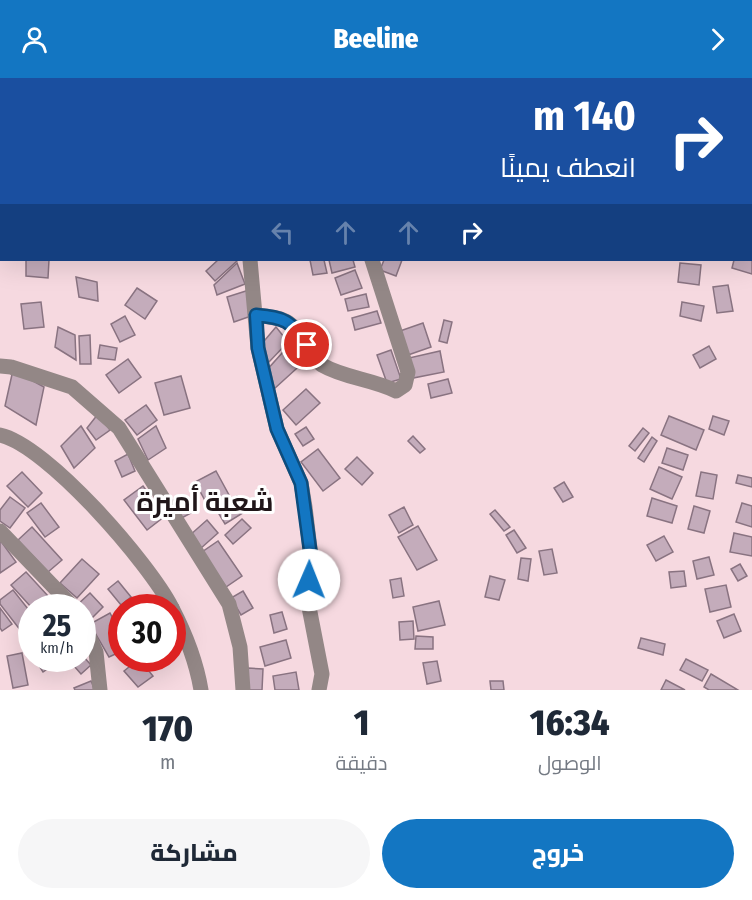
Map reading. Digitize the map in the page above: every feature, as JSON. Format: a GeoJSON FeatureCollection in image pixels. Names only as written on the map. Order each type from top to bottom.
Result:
{"type":"FeatureCollection","features":[{"type":"Feature","properties":{"kind":"street"},"geometry":{"type":"LineString","coordinates":[[250,261],[258,348],[277,429],[303,491],[311,557],[308,602],[322,674],[319,690]]}},
{"type":"Feature","properties":{"kind":"street"},"geometry":{"type":"LineString","coordinates":[[256,315],[283,318],[294,326],[319,364],[345,375],[376,381],[396,391],[405,385],[408,372],[372,261]]}},
{"type":"Feature","properties":{"kind":"street"},"geometry":{"type":"LineString","coordinates":[[0,366],[11,367],[72,387],[119,428],[229,604],[240,647],[243,690]]}},
{"type":"Feature","properties":{"kind":"street"},"geometry":{"type":"LineString","coordinates":[[0,435],[39,457],[101,513],[165,594]]}},
{"type":"Feature","properties":{"kind":"street"},"geometry":{"type":"LineString","coordinates":[[0,531],[61,594]]}},
{"type":"Feature","properties":{"kind":"street"},"geometry":{"type":"LineString","coordinates":[[186,638],[194,655],[201,690]]}},
{"type":"Feature","properties":{"kind":"street"},"geometry":{"type":"LineString","coordinates":[[96,652],[100,690]]}},
{"type":"Feature","properties":{"kind":"building"},"geometry":{"type":"Polygon","coordinates":[[[26,261],[49,261],[48,278],[26,276],[26,261]]]}},
{"type":"Feature","properties":{"kind":"building"},"geometry":{"type":"Polygon","coordinates":[[[217,261],[237,261],[215,281],[206,271],[217,261]]]}},
{"type":"Feature","properties":{"kind":"building"},"geometry":{"type":"Polygon","coordinates":[[[310,261],[324,261],[327,273],[313,275],[310,261]]]}},
{"type":"Feature","properties":{"kind":"building"},"geometry":{"type":"Polygon","coordinates":[[[329,261],[353,261],[355,267],[332,273],[329,261]]]}},
{"type":"Feature","properties":{"kind":"building"},"geometry":{"type":"Polygon","coordinates":[[[384,261],[402,261],[396,276],[380,270],[384,261]]]}},
{"type":"Feature","properties":{"kind":"building"},"geometry":{"type":"Polygon","coordinates":[[[734,261],[752,261],[752,274],[732,268],[734,261]]]}},
{"type":"Feature","properties":{"kind":"building"},"geometry":{"type":"Polygon","coordinates":[[[237,263],[245,284],[217,295],[214,285],[237,263]]]}},
{"type":"Feature","properties":{"kind":"building"},"geometry":{"type":"Polygon","coordinates":[[[680,263],[701,265],[699,285],[678,282],[680,263]]]}},
{"type":"Feature","properties":{"kind":"building"},"geometry":{"type":"Polygon","coordinates":[[[355,270],[362,288],[341,295],[335,278],[355,270]]]}},
{"type":"Feature","properties":{"kind":"building"},"geometry":{"type":"Polygon","coordinates":[[[76,277],[97,282],[98,301],[79,297],[76,277]]]}},
{"type":"Feature","properties":{"kind":"building"},"geometry":{"type":"Polygon","coordinates":[[[728,285],[733,311],[717,313],[713,287],[728,285]]]}},
{"type":"Feature","properties":{"kind":"building"},"geometry":{"type":"Polygon","coordinates":[[[137,288],[157,301],[145,319],[125,305],[137,288]]]}},
{"type":"Feature","properties":{"kind":"building"},"geometry":{"type":"Polygon","coordinates":[[[249,290],[254,315],[234,322],[227,297],[249,290]]]}},
{"type":"Feature","properties":{"kind":"building"},"geometry":{"type":"Polygon","coordinates":[[[366,294],[369,307],[348,311],[345,299],[366,294]]]}},
{"type":"Feature","properties":{"kind":"building"},"geometry":{"type":"Polygon","coordinates":[[[41,302],[44,327],[24,329],[21,304],[41,302]]]}},
{"type":"Feature","properties":{"kind":"building"},"geometry":{"type":"Polygon","coordinates":[[[682,302],[704,306],[701,321],[680,316],[682,302]]]}},
{"type":"Feature","properties":{"kind":"building"},"geometry":{"type":"Polygon","coordinates":[[[377,311],[381,323],[355,330],[352,318],[377,311]]]}},
{"type":"Feature","properties":{"kind":"building"},"geometry":{"type":"Polygon","coordinates":[[[125,316],[135,335],[120,342],[111,324],[125,316]]]}},
{"type":"Feature","properties":{"kind":"building"},"geometry":{"type":"Polygon","coordinates":[[[444,320],[452,322],[447,343],[439,341],[444,320]]]}},
{"type":"Feature","properties":{"kind":"building"},"geometry":{"type":"Polygon","coordinates":[[[423,323],[431,347],[408,355],[400,331],[423,323]]]}},
{"type":"Feature","properties":{"kind":"building"},"geometry":{"type":"Polygon","coordinates":[[[58,327],[75,335],[76,360],[55,347],[58,327]]]}},
{"type":"Feature","properties":{"kind":"building"},"geometry":{"type":"Polygon","coordinates":[[[276,327],[288,342],[268,363],[259,347],[276,327]]]}},
{"type":"Feature","properties":{"kind":"building"},"geometry":{"type":"Polygon","coordinates":[[[90,335],[91,364],[80,364],[79,336],[90,335]]]}},
{"type":"Feature","properties":{"kind":"building"},"geometry":{"type":"Polygon","coordinates":[[[292,342],[307,359],[274,389],[266,371],[292,342]]]}},
{"type":"Feature","properties":{"kind":"building"},"geometry":{"type":"Polygon","coordinates":[[[100,345],[117,348],[115,360],[98,358],[100,345]]]}},
{"type":"Feature","properties":{"kind":"building"},"geometry":{"type":"Polygon","coordinates":[[[709,346],[716,359],[700,368],[693,355],[709,346]]]}},
{"type":"Feature","properties":{"kind":"building"},"geometry":{"type":"Polygon","coordinates":[[[391,350],[401,379],[387,383],[377,355],[391,350]]]}},
{"type":"Feature","properties":{"kind":"building"},"geometry":{"type":"Polygon","coordinates":[[[440,351],[444,372],[413,378],[409,358],[440,351]]]}},
{"type":"Feature","properties":{"kind":"building"},"geometry":{"type":"Polygon","coordinates":[[[128,359],[141,377],[119,393],[106,375],[128,359]]]}},
{"type":"Feature","properties":{"kind":"building"},"geometry":{"type":"Polygon","coordinates":[[[13,370],[44,387],[36,425],[5,406],[13,370]]]}},
{"type":"Feature","properties":{"kind":"building"},"geometry":{"type":"Polygon","coordinates":[[[181,376],[190,408],[164,415],[155,383],[181,376]]]}},
{"type":"Feature","properties":{"kind":"building"},"geometry":{"type":"Polygon","coordinates":[[[448,379],[452,393],[431,398],[428,384],[448,379]]]}},
{"type":"Feature","properties":{"kind":"building"},"geometry":{"type":"Polygon","coordinates":[[[306,389],[320,403],[296,425],[283,410],[306,389]]]}},
{"type":"Feature","properties":{"kind":"building"},"geometry":{"type":"Polygon","coordinates":[[[146,405],[157,420],[137,435],[125,420],[146,405]]]}},
{"type":"Feature","properties":{"kind":"building"},"geometry":{"type":"Polygon","coordinates":[[[98,414],[110,430],[96,440],[87,428],[98,414]]]}},
{"type":"Feature","properties":{"kind":"building"},"geometry":{"type":"Polygon","coordinates":[[[669,416],[704,430],[696,450],[661,435],[669,416]]]}},
{"type":"Feature","properties":{"kind":"building"},"geometry":{"type":"Polygon","coordinates":[[[713,416],[729,421],[724,435],[709,429],[713,416]]]}},
{"type":"Feature","properties":{"kind":"building"},"geometry":{"type":"Polygon","coordinates":[[[81,426],[95,448],[74,468],[61,446],[81,426]]]}},
{"type":"Feature","properties":{"kind":"building"},"geometry":{"type":"Polygon","coordinates":[[[156,426],[166,448],[148,460],[138,439],[156,426]]]}},
{"type":"Feature","properties":{"kind":"building"},"geometry":{"type":"Polygon","coordinates":[[[306,427],[314,439],[303,446],[295,434],[306,427]]]}},
{"type":"Feature","properties":{"kind":"building"},"geometry":{"type":"Polygon","coordinates":[[[643,428],[649,433],[635,451],[629,446],[643,428]]]}},
{"type":"Feature","properties":{"kind":"building"},"geometry":{"type":"Polygon","coordinates":[[[413,436],[425,449],[420,453],[408,441],[413,436]]]}},
{"type":"Feature","properties":{"kind":"building"},"geometry":{"type":"Polygon","coordinates":[[[652,437],[657,441],[644,462],[638,458],[652,437]]]}},
{"type":"Feature","properties":{"kind":"building"},"geometry":{"type":"Polygon","coordinates":[[[667,448],[688,455],[683,470],[662,463],[667,448]]]}},
{"type":"Feature","properties":{"kind":"building"},"geometry":{"type":"Polygon","coordinates":[[[318,449],[340,478],[323,491],[301,462],[318,449]]]}},
{"type":"Feature","properties":{"kind":"building"},"geometry":{"type":"Polygon","coordinates":[[[128,454],[135,471],[122,477],[115,461],[128,454]]]}},
{"type":"Feature","properties":{"kind":"building"},"geometry":{"type":"Polygon","coordinates":[[[357,457],[373,473],[362,485],[345,469],[357,457]]]}},
{"type":"Feature","properties":{"kind":"building"},"geometry":{"type":"Polygon","coordinates":[[[659,467],[682,477],[672,499],[650,489],[659,467]]]}},
{"type":"Feature","properties":{"kind":"building"},"geometry":{"type":"Polygon","coordinates":[[[216,471],[229,495],[208,506],[195,482],[216,471]]]}},
{"type":"Feature","properties":{"kind":"building"},"geometry":{"type":"Polygon","coordinates":[[[22,472],[42,493],[28,507],[7,486],[22,472]]]}},
{"type":"Feature","properties":{"kind":"building"},"geometry":{"type":"Polygon","coordinates":[[[701,472],[717,475],[713,499],[696,496],[701,472]]]}},
{"type":"Feature","properties":{"kind":"building"},"geometry":{"type":"Polygon","coordinates":[[[738,475],[752,478],[752,487],[736,483],[738,475]]]}},
{"type":"Feature","properties":{"kind":"building"},"geometry":{"type":"Polygon","coordinates":[[[564,482],[573,497],[563,502],[554,488],[564,482]]]}},
{"type":"Feature","properties":{"kind":"building"},"geometry":{"type":"Polygon","coordinates":[[[143,486],[165,516],[147,530],[124,500],[143,486]]]}},
{"type":"Feature","properties":{"kind":"building"},"geometry":{"type":"Polygon","coordinates":[[[181,496],[191,513],[178,520],[169,503],[181,496]]]}},
{"type":"Feature","properties":{"kind":"building"},"geometry":{"type":"Polygon","coordinates":[[[237,496],[246,511],[225,524],[216,509],[237,496]]]}},
{"type":"Feature","properties":{"kind":"building"},"geometry":{"type":"Polygon","coordinates":[[[10,497],[25,508],[10,528],[0,521],[0,510],[10,497]]]}},
{"type":"Feature","properties":{"kind":"building"},"geometry":{"type":"Polygon","coordinates":[[[652,498],[677,506],[672,523],[647,516],[652,498]]]}},
{"type":"Feature","properties":{"kind":"building"},"geometry":{"type":"Polygon","coordinates":[[[41,503],[59,527],[45,537],[27,513],[41,503]]]}},
{"type":"Feature","properties":{"kind":"building"},"geometry":{"type":"Polygon","coordinates":[[[742,503],[752,506],[752,527],[736,522],[742,503]]]}},
{"type":"Feature","properties":{"kind":"building"},"geometry":{"type":"Polygon","coordinates":[[[694,506],[710,511],[704,533],[688,529],[694,506]]]}},
{"type":"Feature","properties":{"kind":"building"},"geometry":{"type":"Polygon","coordinates":[[[404,507],[413,525],[399,533],[389,515],[404,507]]]}},
{"type":"Feature","properties":{"kind":"building"},"geometry":{"type":"Polygon","coordinates":[[[495,510],[510,527],[504,531],[490,514],[495,510]]]}},
{"type":"Feature","properties":{"kind":"building"},"geometry":{"type":"Polygon","coordinates":[[[242,519],[251,528],[233,544],[225,535],[242,519]]]}},
{"type":"Feature","properties":{"kind":"building"},"geometry":{"type":"Polygon","coordinates":[[[207,520],[218,533],[200,549],[189,536],[207,520]]]}},
{"type":"Feature","properties":{"kind":"building"},"geometry":{"type":"Polygon","coordinates":[[[418,526],[437,560],[417,570],[398,537],[418,526]]]}},
{"type":"Feature","properties":{"kind":"building"},"geometry":{"type":"Polygon","coordinates":[[[32,527],[62,560],[48,572],[18,540],[32,527]]]}},
{"type":"Feature","properties":{"kind":"building"},"geometry":{"type":"Polygon","coordinates":[[[514,530],[526,548],[517,553],[506,535],[514,530]]]}},
{"type":"Feature","properties":{"kind":"building"},"geometry":{"type":"Polygon","coordinates":[[[734,533],[752,537],[752,556],[730,552],[734,533]]]}},
{"type":"Feature","properties":{"kind":"building"},"geometry":{"type":"Polygon","coordinates":[[[664,536],[673,552],[656,561],[647,545],[664,536]]]}},
{"type":"Feature","properties":{"kind":"building"},"geometry":{"type":"Polygon","coordinates":[[[0,540],[16,562],[0,573],[0,540]]]}},
{"type":"Feature","properties":{"kind":"building"},"geometry":{"type":"Polygon","coordinates":[[[218,541],[242,576],[226,587],[202,552],[218,541]]]}},
{"type":"Feature","properties":{"kind":"building"},"geometry":{"type":"Polygon","coordinates":[[[552,549],[557,573],[544,575],[539,551],[552,549]]]}},
{"type":"Feature","properties":{"kind":"building"},"geometry":{"type":"Polygon","coordinates":[[[709,557],[714,575],[697,579],[693,561],[709,557]]]}},
{"type":"Feature","properties":{"kind":"building"},"geometry":{"type":"Polygon","coordinates":[[[521,558],[531,559],[528,581],[518,579],[521,558]]]}},
{"type":"Feature","properties":{"kind":"building"},"geometry":{"type":"Polygon","coordinates":[[[82,559],[99,574],[81,594],[72,594],[60,583],[82,559]]]}},
{"type":"Feature","properties":{"kind":"building"},"geometry":{"type":"Polygon","coordinates":[[[740,564],[747,576],[738,581],[731,569],[740,564]]]}},
{"type":"Feature","properties":{"kind":"building"},"geometry":{"type":"Polygon","coordinates":[[[684,571],[686,586],[671,588],[669,572],[684,571]]]}},
{"type":"Feature","properties":{"kind":"building"},"geometry":{"type":"Polygon","coordinates":[[[26,572],[46,594],[19,594],[11,585],[26,572]]]}},
{"type":"Feature","properties":{"kind":"building"},"geometry":{"type":"Polygon","coordinates":[[[490,576],[505,580],[499,600],[485,597],[490,576]]]}},
{"type":"Feature","properties":{"kind":"building"},"geometry":{"type":"Polygon","coordinates":[[[401,578],[404,596],[393,598],[390,580],[401,578]]]}},
{"type":"Feature","properties":{"kind":"building"},"geometry":{"type":"Polygon","coordinates":[[[118,581],[129,594],[112,594],[108,589],[118,581]]]}},
{"type":"Feature","properties":{"kind":"building"},"geometry":{"type":"Polygon","coordinates":[[[726,585],[731,607],[710,612],[705,589],[726,585]]]}},
{"type":"Feature","properties":{"kind":"building"},"geometry":{"type":"Polygon","coordinates":[[[13,590],[18,596],[18,627],[0,604],[0,600],[13,590]]]}},
{"type":"Feature","properties":{"kind":"building"},"geometry":{"type":"Polygon","coordinates":[[[243,591],[253,608],[241,615],[231,598],[243,591]]]}},
{"type":"Feature","properties":{"kind":"building"},"geometry":{"type":"Polygon","coordinates":[[[96,599],[103,607],[96,614],[96,599]]]}},
{"type":"Feature","properties":{"kind":"building"},"geometry":{"type":"Polygon","coordinates":[[[439,601],[445,625],[418,631],[413,607],[439,601]]]}},
{"type":"Feature","properties":{"kind":"building"},"geometry":{"type":"Polygon","coordinates":[[[0,608],[12,624],[2,631],[0,628],[0,608]]]}},
{"type":"Feature","properties":{"kind":"building"},"geometry":{"type":"Polygon","coordinates":[[[282,612],[287,629],[274,633],[270,615],[282,612]]]}},
{"type":"Feature","properties":{"kind":"building"},"geometry":{"type":"Polygon","coordinates":[[[108,614],[108,655],[96,634],[96,621],[108,614]]]}},
{"type":"Feature","properties":{"kind":"building"},"geometry":{"type":"Polygon","coordinates":[[[734,614],[741,631],[724,638],[717,621],[734,614]]]}},
{"type":"Feature","properties":{"kind":"building"},"geometry":{"type":"Polygon","coordinates":[[[413,621],[414,639],[400,640],[399,622],[413,621]]]}},
{"type":"Feature","properties":{"kind":"building"},"geometry":{"type":"Polygon","coordinates":[[[416,636],[433,637],[433,649],[415,649],[416,636]]]}},
{"type":"Feature","properties":{"kind":"building"},"geometry":{"type":"Polygon","coordinates":[[[641,638],[665,644],[663,655],[638,648],[641,638]]]}},
{"type":"Feature","properties":{"kind":"building"},"geometry":{"type":"Polygon","coordinates":[[[286,640],[291,658],[265,666],[260,647],[286,640]]]}},
{"type":"Feature","properties":{"kind":"building"},"geometry":{"type":"Polygon","coordinates":[[[18,654],[18,672],[26,672],[28,685],[13,688],[7,656],[18,654]]]}},
{"type":"Feature","properties":{"kind":"building"},"geometry":{"type":"Polygon","coordinates":[[[686,659],[708,670],[702,681],[680,670],[686,659]]]}},
{"type":"Feature","properties":{"kind":"building"},"geometry":{"type":"Polygon","coordinates":[[[437,661],[441,681],[427,684],[423,663],[437,661]]]}},
{"type":"Feature","properties":{"kind":"building"},"geometry":{"type":"Polygon","coordinates":[[[248,668],[263,669],[262,690],[246,690],[248,668]]]}},
{"type":"Feature","properties":{"kind":"building"},"geometry":{"type":"Polygon","coordinates":[[[125,672],[150,672],[153,676],[138,687],[125,672]]]}},
{"type":"Feature","properties":{"kind":"building"},"geometry":{"type":"Polygon","coordinates":[[[296,672],[299,690],[275,690],[273,676],[296,672]]]}},
{"type":"Feature","properties":{"kind":"building"},"geometry":{"type":"Polygon","coordinates":[[[711,674],[738,690],[709,690],[704,687],[711,674]]]}},
{"type":"Feature","properties":{"kind":"building"},"geometry":{"type":"Polygon","coordinates":[[[666,680],[685,690],[661,690],[666,680]]]}},
{"type":"Feature","properties":{"kind":"building"},"geometry":{"type":"Polygon","coordinates":[[[91,681],[95,690],[75,690],[74,688],[91,681]]]}},
{"type":"Feature","properties":{"kind":"building"},"geometry":{"type":"Polygon","coordinates":[[[490,681],[503,681],[504,690],[491,690],[490,681]]]}},
{"type":"Feature","properties":{"kind":"district","name":"شعبة أميرة"},"geometry":{"type":"Point","coordinates":[205,502]}},
{"type":"Feature","properties":{"kind":"route"},"geometry":{"type":"LineString","coordinates":[[307,345],[294,326],[283,318],[256,315],[258,348],[277,429],[301,483],[311,557],[309,580]]}}]}
